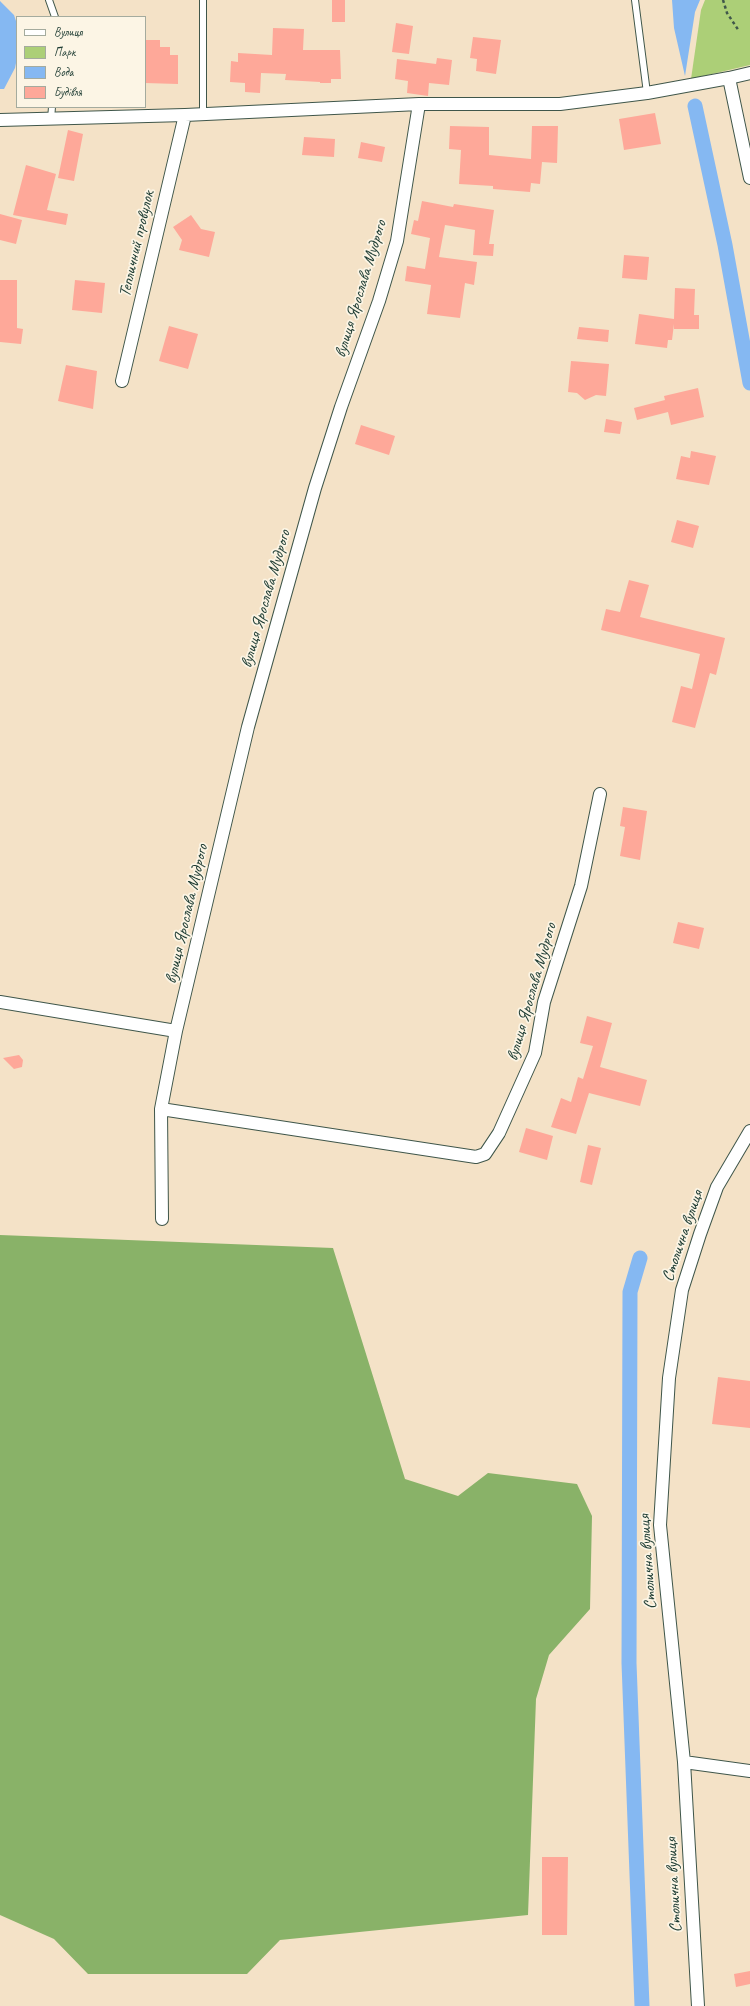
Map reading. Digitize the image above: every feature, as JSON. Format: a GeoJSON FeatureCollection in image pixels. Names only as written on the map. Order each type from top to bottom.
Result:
{"type":"FeatureCollection","features":[{"type":"Feature","properties":{"kind":"street"},"geometry":{"type":"LineString","coordinates":[[0,120],[51,113],[185,115],[419,104],[560,104],[647,93],[750,73]]}},
{"type":"Feature","properties":{"kind":"street"},"geometry":{"type":"LineString","coordinates":[[729,78],[750,178]]}},
{"type":"Feature","properties":{"kind":"street","name":"вулиця Ярослава Мудрого"},"geometry":{"type":"LineString","coordinates":[[162,1219],[161,1109],[176,1031],[248,727],[304,526],[341,406],[379,302],[397,241],[419,104]]}},
{"type":"Feature","properties":{"kind":"street","name":"Тепличний провулок"},"geometry":{"type":"LineString","coordinates":[[122,380],[185,115]]}},
{"type":"Feature","properties":{"kind":"street","name":"вулиця Ярослава Мудрого"},"geometry":{"type":"LineString","coordinates":[[161,1109],[476,1156],[485,1154],[499,1133],[535,1053],[544,1002],[581,886],[600,794]]}},
{"type":"Feature","properties":{"kind":"street"},"geometry":{"type":"LineString","coordinates":[[0,1002],[176,1031]]}},
{"type":"Feature","properties":{"kind":"street","name":"Столична вулиця"},"geometry":{"type":"LineString","coordinates":[[698,2006],[684,1762],[660,1525],[670,1378],[682,1290],[717,1187],[750,1131]]}},
{"type":"Feature","properties":{"kind":"street"},"geometry":{"type":"LineString","coordinates":[[684,1762],[750,1770]]}},
{"type":"Feature","properties":{"kind":"lane"},"geometry":{"type":"LineString","coordinates":[[50,0],[55,16]]}},
{"type":"Feature","properties":{"kind":"lane"},"geometry":{"type":"LineString","coordinates":[[203,0],[203,113]]}},
{"type":"Feature","properties":{"kind":"lane"},"geometry":{"type":"LineString","coordinates":[[635,0],[647,93]]}},
{"type":"Feature","properties":{"kind":"path"},"geometry":{"type":"LineString","coordinates":[[723,0],[727,12],[739,31]]}},
{"type":"Feature","properties":{"kind":"green space"},"geometry":{"type":"Polygon","coordinates":[[[705,0],[750,0],[750,65],[691,79],[701,10],[705,0]]]}},
{"type":"Feature","properties":{"kind":"green space"},"geometry":{"type":"Polygon","coordinates":[[[0,1235],[333,1248],[405,1479],[458,1496],[488,1473],[577,1484],[592,1516],[590,1609],[549,1655],[536,1699],[528,1915],[280,1940],[247,1974],[88,1974],[54,1939],[0,1915],[0,1235]]]}},
{"type":"Feature","properties":{"kind":"water"},"geometry":{"type":"Polygon","coordinates":[[[672,0],[700,0],[695,12],[685,76],[674,28],[672,0]]]}},
{"type":"Feature","properties":{"kind":"water"},"geometry":{"type":"Polygon","coordinates":[[[0,1],[14,15],[16,21],[16,63],[4,89],[0,89],[0,1]]]}},
{"type":"Feature","properties":{"kind":"building"},"geometry":{"type":"Polygon","coordinates":[[[332,0],[345,0],[345,22],[332,22],[332,0]]]}},
{"type":"Feature","properties":{"kind":"building"},"geometry":{"type":"Polygon","coordinates":[[[396,23],[413,26],[409,54],[392,52],[396,23]]]}},
{"type":"Feature","properties":{"kind":"building"},"geometry":{"type":"Polygon","coordinates":[[[273,28],[304,29],[303,50],[340,50],[341,79],[331,79],[331,83],[320,83],[285,80],[286,74],[261,73],[260,93],[245,92],[245,83],[230,82],[231,61],[238,62],[238,53],[272,55],[273,28]]]}},
{"type":"Feature","properties":{"kind":"building"},"geometry":{"type":"Polygon","coordinates":[[[473,37],[501,40],[496,74],[476,71],[477,59],[470,58],[473,37]]]}},
{"type":"Feature","properties":{"kind":"building"},"geometry":{"type":"Polygon","coordinates":[[[146,40],[160,40],[160,47],[170,47],[170,55],[178,55],[178,84],[146,83],[146,40]]]}},
{"type":"Feature","properties":{"kind":"building"},"geometry":{"type":"Polygon","coordinates":[[[437,58],[452,60],[449,85],[429,83],[428,96],[407,93],[408,81],[395,79],[397,59],[436,64],[437,58]]]}},
{"type":"Feature","properties":{"kind":"building"},"geometry":{"type":"Polygon","coordinates":[[[655,113],[661,144],[624,150],[619,119],[655,113]]]}},
{"type":"Feature","properties":{"kind":"building"},"geometry":{"type":"Polygon","coordinates":[[[450,126],[489,127],[489,155],[531,159],[532,126],[558,126],[557,163],[542,162],[540,184],[531,183],[530,192],[493,189],[493,186],[459,184],[461,150],[449,149],[450,126]]]}},
{"type":"Feature","properties":{"kind":"building"},"geometry":{"type":"Polygon","coordinates":[[[68,130],[83,134],[74,181],[58,178],[68,130]]]}},
{"type":"Feature","properties":{"kind":"building"},"geometry":{"type":"Polygon","coordinates":[[[304,137],[335,139],[334,157],[302,155],[304,137]]]}},
{"type":"Feature","properties":{"kind":"building"},"geometry":{"type":"Polygon","coordinates":[[[361,142],[385,147],[382,162],[358,158],[361,142]]]}},
{"type":"Feature","properties":{"kind":"building"},"geometry":{"type":"Polygon","coordinates":[[[26,165],[56,174],[47,210],[68,214],[66,225],[13,215],[26,165]]]}},
{"type":"Feature","properties":{"kind":"building"},"geometry":{"type":"Polygon","coordinates":[[[422,201],[453,207],[454,204],[494,210],[489,244],[494,244],[493,256],[473,255],[475,230],[445,225],[439,257],[477,262],[474,285],[465,283],[460,318],[427,314],[431,285],[405,281],[407,266],[425,269],[430,238],[411,234],[414,220],[418,221],[422,201]]]}},
{"type":"Feature","properties":{"kind":"building"},"geometry":{"type":"Polygon","coordinates":[[[0,214],[22,220],[16,244],[0,240],[0,214]]]}},
{"type":"Feature","properties":{"kind":"building"},"geometry":{"type":"Polygon","coordinates":[[[191,215],[201,229],[215,232],[209,257],[179,250],[182,240],[173,227],[191,215]]]}},
{"type":"Feature","properties":{"kind":"building"},"geometry":{"type":"Polygon","coordinates":[[[624,255],[649,257],[647,280],[622,278],[624,255]]]}},
{"type":"Feature","properties":{"kind":"building"},"geometry":{"type":"Polygon","coordinates":[[[0,280],[17,280],[17,328],[23,329],[21,344],[0,342],[0,280]]]}},
{"type":"Feature","properties":{"kind":"building"},"geometry":{"type":"Polygon","coordinates":[[[75,280],[105,283],[102,313],[72,310],[75,280]]]}},
{"type":"Feature","properties":{"kind":"building"},"geometry":{"type":"Polygon","coordinates":[[[675,288],[695,289],[694,315],[699,315],[699,329],[674,329],[674,324],[672,340],[668,340],[667,348],[635,344],[639,314],[674,319],[675,288]]]}},
{"type":"Feature","properties":{"kind":"building"},"geometry":{"type":"Polygon","coordinates":[[[169,326],[198,334],[188,369],[159,361],[169,326]]]}},
{"type":"Feature","properties":{"kind":"building"},"geometry":{"type":"Polygon","coordinates":[[[579,327],[609,330],[608,342],[577,339],[579,327]]]}},
{"type":"Feature","properties":{"kind":"building"},"geometry":{"type":"Polygon","coordinates":[[[571,361],[609,364],[606,396],[596,395],[585,400],[577,393],[568,392],[571,361]]]}},
{"type":"Feature","properties":{"kind":"building"},"geometry":{"type":"Polygon","coordinates":[[[66,365],[97,371],[93,409],[58,401],[66,365]]]}},
{"type":"Feature","properties":{"kind":"building"},"geometry":{"type":"Polygon","coordinates":[[[698,388],[704,417],[671,425],[668,412],[637,420],[634,408],[665,400],[664,396],[698,388]]]}},
{"type":"Feature","properties":{"kind":"building"},"geometry":{"type":"Polygon","coordinates":[[[606,419],[622,422],[620,434],[604,432],[606,419]]]}},
{"type":"Feature","properties":{"kind":"building"},"geometry":{"type":"Polygon","coordinates":[[[361,425],[395,436],[389,455],[355,444],[361,425]]]}},
{"type":"Feature","properties":{"kind":"building"},"geometry":{"type":"Polygon","coordinates":[[[691,451],[716,456],[709,485],[676,479],[681,456],[690,458],[691,451]]]}},
{"type":"Feature","properties":{"kind":"building"},"geometry":{"type":"Polygon","coordinates":[[[677,520],[699,526],[693,548],[671,542],[677,520]]]}},
{"type":"Feature","properties":{"kind":"building"},"geometry":{"type":"Polygon","coordinates":[[[629,580],[649,585],[640,617],[725,638],[716,675],[710,673],[695,728],[672,722],[681,686],[692,689],[700,654],[601,630],[606,609],[620,612],[629,580]]]}},
{"type":"Feature","properties":{"kind":"building"},"geometry":{"type":"Polygon","coordinates":[[[623,807],[647,811],[640,860],[620,856],[625,827],[620,826],[623,807]]]}},
{"type":"Feature","properties":{"kind":"building"},"geometry":{"type":"Polygon","coordinates":[[[678,922],[704,928],[699,949],[673,943],[678,922]]]}},
{"type":"Feature","properties":{"kind":"building"},"geometry":{"type":"Polygon","coordinates":[[[587,1016],[612,1023],[600,1067],[647,1080],[640,1106],[589,1093],[576,1134],[551,1127],[561,1098],[571,1102],[578,1077],[583,1079],[593,1046],[580,1043],[587,1016]]]}},
{"type":"Feature","properties":{"kind":"building"},"geometry":{"type":"Polygon","coordinates":[[[19,1055],[23,1060],[22,1067],[14,1069],[3,1058],[19,1055]]]}},
{"type":"Feature","properties":{"kind":"building"},"geometry":{"type":"Polygon","coordinates":[[[526,1128],[553,1136],[547,1160],[519,1152],[526,1128]]]}},
{"type":"Feature","properties":{"kind":"building"},"geometry":{"type":"Polygon","coordinates":[[[588,1145],[601,1148],[592,1185],[580,1182],[588,1145]]]}},
{"type":"Feature","properties":{"kind":"building"},"geometry":{"type":"Polygon","coordinates":[[[718,1377],[750,1381],[750,1428],[712,1424],[718,1377]]]}},
{"type":"Feature","properties":{"kind":"building"},"geometry":{"type":"Polygon","coordinates":[[[542,1857],[568,1857],[567,1935],[542,1935],[542,1857]]]}},
{"type":"Feature","properties":{"kind":"building"},"geometry":{"type":"Polygon","coordinates":[[[750,1971],[750,1984],[736,1987],[734,1974],[750,1971]]]}},
{"type":"Feature","properties":{"kind":"waterway"},"geometry":{"type":"LineString","coordinates":[[695,106],[725,245],[750,383]]}},
{"type":"Feature","properties":{"kind":"waterway"},"geometry":{"type":"LineString","coordinates":[[640,1258],[630,1292],[629,1663],[642,2006]]}}]}
